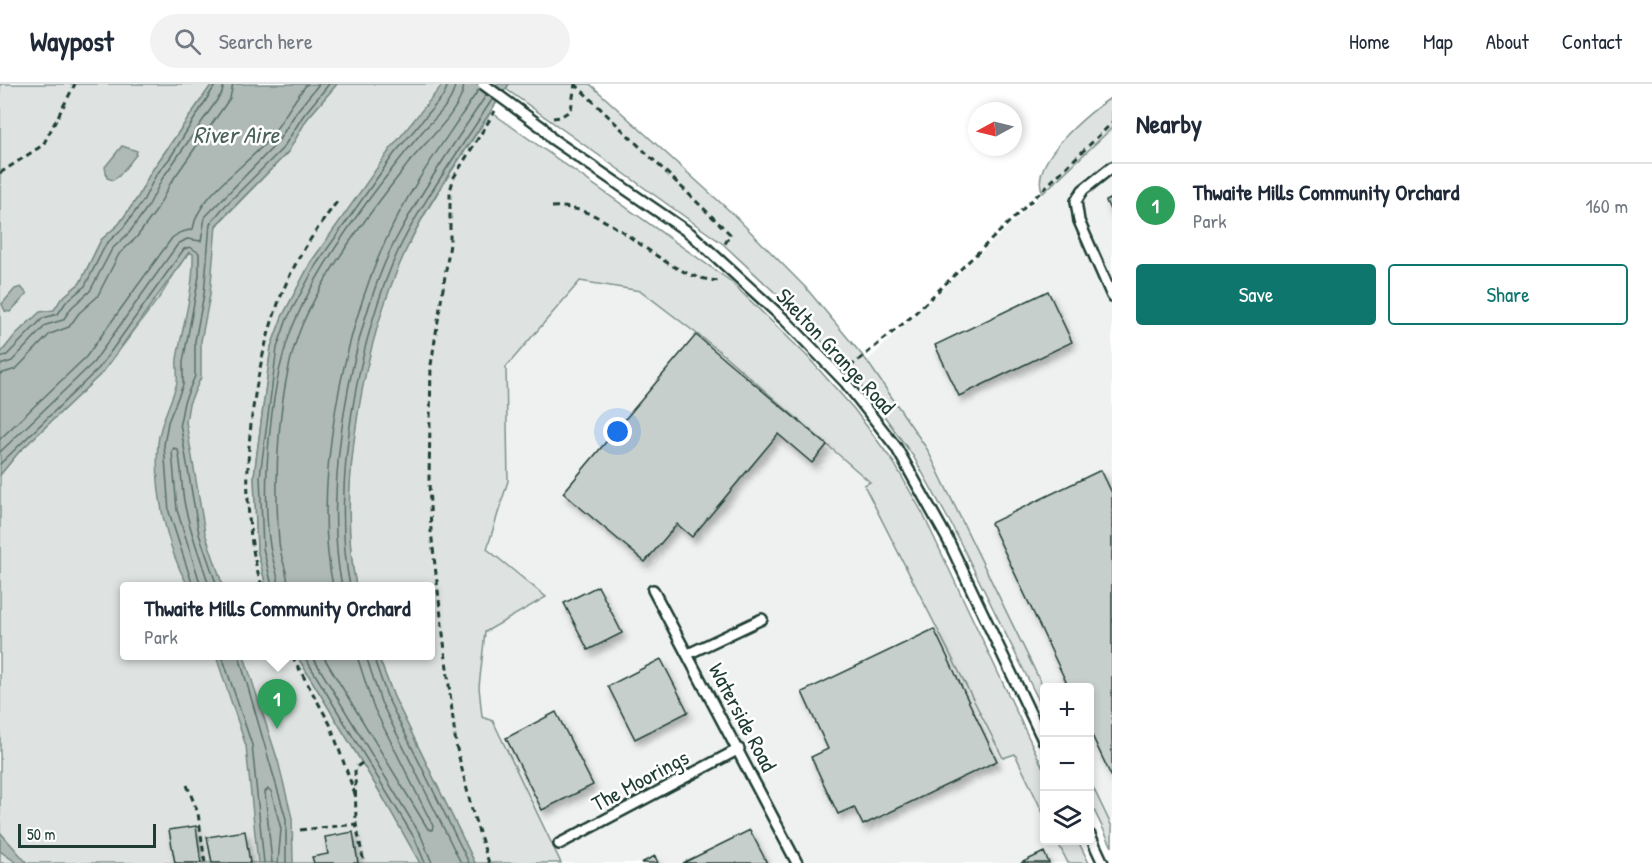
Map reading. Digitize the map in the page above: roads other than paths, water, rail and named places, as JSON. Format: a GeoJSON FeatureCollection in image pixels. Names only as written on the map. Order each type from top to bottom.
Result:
{"type":"FeatureCollection","features":[{"type":"Feature","properties":{"kind":"lane","name":"Skelton Grange Road"},"geometry":{"type":"LineString","coordinates":[[483,84],[543,128],[551,138],[691,234],[838,376],[896,447],[948,540],[1042,737]]}},
{"type":"Feature","properties":{"kind":"lane"},"geometry":{"type":"LineString","coordinates":[[1112,167],[1083,190],[1076,201],[1079,221],[1112,296]]}},
{"type":"Feature","properties":{"kind":"lane","name":"Waterside Road"},"geometry":{"type":"LineString","coordinates":[[653,590],[739,749],[797,863]]}},
{"type":"Feature","properties":{"kind":"lane"},"geometry":{"type":"LineString","coordinates":[[688,654],[762,619]]}},
{"type":"Feature","properties":{"kind":"lane","name":"The Moorings"},"geometry":{"type":"LineString","coordinates":[[559,844],[739,749]]}},
{"type":"Feature","properties":{"kind":"lane"},"geometry":{"type":"LineString","coordinates":[[1094,845],[1103,863]]}},
{"type":"Feature","properties":{"kind":"water","name":"River Aire"},"geometry":{"type":"Polygon","coordinates":[[[212,84],[337,84],[307,119],[288,152],[216,225],[210,295],[201,341],[201,377],[189,404],[186,422],[205,533],[222,582],[186,582],[168,536],[158,480],[158,443],[177,383],[177,359],[190,294],[193,254],[189,252],[103,372],[18,453],[0,475],[0,354],[16,334],[40,312],[54,310],[61,299],[80,283],[101,240],[119,224],[138,197],[151,172],[212,84]]]}},
{"type":"Feature","properties":{"kind":"water"},"geometry":{"type":"Polygon","coordinates":[[[443,84],[509,84],[441,186],[417,228],[391,286],[378,327],[366,370],[352,460],[349,505],[355,582],[265,582],[257,549],[254,476],[271,347],[282,317],[311,262],[389,151],[443,84]]]}},
{"type":"Feature","properties":{"kind":"water"},"geometry":{"type":"Polygon","coordinates":[[[122,146],[137,151],[136,155],[119,176],[113,180],[107,178],[105,167],[122,146]]]}},
{"type":"Feature","properties":{"kind":"water"},"geometry":{"type":"Polygon","coordinates":[[[21,287],[27,294],[10,312],[5,311],[2,304],[15,289],[21,287]]]}},
{"type":"Feature","properties":{"kind":"water"},"geometry":{"type":"Polygon","coordinates":[[[217,660],[245,660],[278,761],[292,818],[293,863],[258,863],[246,746],[217,660]]]}},
{"type":"Feature","properties":{"kind":"water"},"geometry":{"type":"Polygon","coordinates":[[[299,660],[380,660],[394,697],[475,863],[420,863],[299,660]]]}},
{"type":"Feature","properties":{"kind":"water"},"geometry":{"type":"Polygon","coordinates":[[[0,832],[27,863],[17,863],[0,851],[0,832]]]}},
{"type":"Feature","properties":{"kind":"place","name":"Thwaite Mills Community Orchard"},"geometry":{"type":"Point","coordinates":[277,729]}}]}
